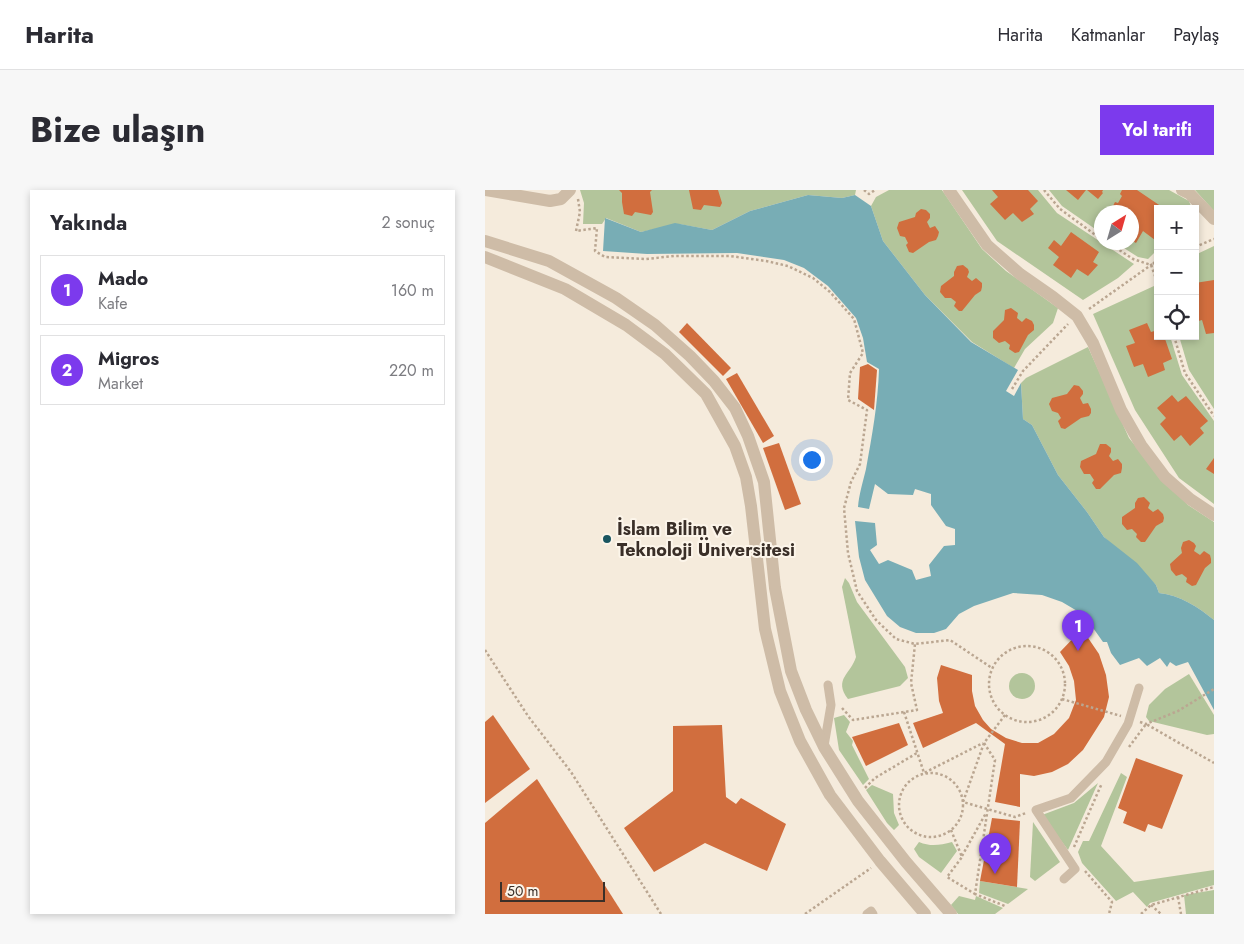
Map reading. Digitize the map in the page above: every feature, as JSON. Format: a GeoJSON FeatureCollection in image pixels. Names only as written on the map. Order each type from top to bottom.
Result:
{"type":"FeatureCollection","features":[{"type":"Feature","properties":{"kind":"street"},"geometry":{"type":"LineString","coordinates":[[485,190],[550,201],[561,199],[574,193]]}},
{"type":"Feature","properties":{"kind":"street"},"geometry":{"type":"LineString","coordinates":[[949,190],[987,245],[1020,274],[1053,296],[1077,316],[1093,343],[1121,410],[1141,446],[1165,477],[1190,499],[1214,515]]}},
{"type":"Feature","properties":{"kind":"street"},"geometry":{"type":"LineString","coordinates":[[1182,190],[1190,194],[1214,219]]}},
{"type":"Feature","properties":{"kind":"street"},"geometry":{"type":"LineString","coordinates":[[485,241],[549,262],[616,298],[655,325],[690,356],[714,381],[735,408],[748,436],[764,482],[775,588],[791,671],[806,710],[824,747],[858,801],[906,862],[951,914]]}},
{"type":"Feature","properties":{"kind":"street"},"geometry":{"type":"LineString","coordinates":[[485,258],[565,289],[626,325],[665,354],[706,394],[735,446],[746,477],[765,629],[780,691],[800,741],[830,795],[880,861],[925,914]]}},
{"type":"Feature","properties":{"kind":"lane"},"geometry":{"type":"LineString","coordinates":[[824,747],[831,705],[828,685]]}},
{"type":"Feature","properties":{"kind":"lane"},"geometry":{"type":"LineString","coordinates":[[1064,880],[1075,869],[1036,810],[1071,798],[1106,762],[1130,719],[1139,688]]}},
{"type":"Feature","properties":{"kind":"lane"},"geometry":{"type":"LineString","coordinates":[[867,914],[871,911],[873,914]]}},
{"type":"Feature","properties":{"kind":"path"},"geometry":{"type":"LineString","coordinates":[[863,190],[869,194],[875,190]]}},
{"type":"Feature","properties":{"kind":"path"},"geometry":{"type":"LineString","coordinates":[[1044,190],[1060,209],[1094,233]]}},
{"type":"Feature","properties":{"kind":"path"},"geometry":{"type":"LineString","coordinates":[[574,193],[580,212],[576,232],[597,228],[595,251],[605,257],[645,259],[674,256],[730,256],[766,260],[788,266],[813,278],[830,292],[853,319],[863,353],[850,373],[848,400],[867,410],[860,464],[851,482],[844,508],[848,553],[857,591],[876,620],[896,639],[915,644],[949,640],[992,668]]}},
{"type":"Feature","properties":{"kind":"path"},"geometry":{"type":"LineString","coordinates":[[1199,245],[1214,239]]}},
{"type":"Feature","properties":{"kind":"path"},"geometry":{"type":"LineString","coordinates":[[1119,250],[1133,259],[1151,265]]}},
{"type":"Feature","properties":{"kind":"path"},"geometry":{"type":"LineString","coordinates":[[1012,389],[1032,360],[1061,330],[1077,316],[1154,263]]}},
{"type":"Feature","properties":{"kind":"path"},"geometry":{"type":"LineString","coordinates":[[1151,265],[1154,273]]}},
{"type":"Feature","properties":{"kind":"path"},"geometry":{"type":"LineString","coordinates":[[1175,340],[1185,373],[1205,406],[1214,416]]}},
{"type":"Feature","properties":{"kind":"path"},"geometry":{"type":"LineString","coordinates":[[841,706],[853,720],[917,710],[911,682],[915,644]]}},
{"type":"Feature","properties":{"kind":"path"},"geometry":{"type":"LineString","coordinates":[[1022,646],[1035,647],[1057,661],[1063,673],[1065,686],[1062,699],[1056,710],[1035,722],[1011,719],[994,703],[989,692],[992,668],[999,658],[1010,650],[1022,646]]}},
{"type":"Feature","properties":{"kind":"path"},"geometry":{"type":"LineString","coordinates":[[485,650],[529,716],[571,772],[661,914]]}},
{"type":"Feature","properties":{"kind":"path"},"geometry":{"type":"LineString","coordinates":[[1129,747],[1146,724],[1178,711],[1214,689]]}},
{"type":"Feature","properties":{"kind":"path"},"geometry":{"type":"LineString","coordinates":[[1062,699],[1146,724],[1214,763]]}},
{"type":"Feature","properties":{"kind":"path"},"geometry":{"type":"LineString","coordinates":[[904,712],[924,773]]}},
{"type":"Feature","properties":{"kind":"path"},"geometry":{"type":"LineString","coordinates":[[983,742],[914,777],[906,784],[900,793],[898,804],[904,824],[921,836],[932,837],[942,835],[951,830],[958,822],[962,812],[963,802],[983,742],[1005,715]]}},
{"type":"Feature","properties":{"kind":"path"},"geometry":{"type":"LineString","coordinates":[[975,894],[995,760],[983,742]]}},
{"type":"Feature","properties":{"kind":"path"},"geometry":{"type":"LineString","coordinates":[[875,778],[917,753]]}},
{"type":"Feature","properties":{"kind":"path"},"geometry":{"type":"LineString","coordinates":[[924,773],[940,774],[954,782],[960,791],[963,802]]}},
{"type":"Feature","properties":{"kind":"path"},"geometry":{"type":"LineString","coordinates":[[1071,854],[1103,781]]}},
{"type":"Feature","properties":{"kind":"path"},"geometry":{"type":"LineString","coordinates":[[963,802],[1015,817],[1036,810]]}},
{"type":"Feature","properties":{"kind":"path"},"geometry":{"type":"LineString","coordinates":[[988,810],[962,857],[947,878],[975,894],[1005,906]]}},
{"type":"Feature","properties":{"kind":"path"},"geometry":{"type":"LineString","coordinates":[[951,830],[962,857]]}},
{"type":"Feature","properties":{"kind":"path"},"geometry":{"type":"LineString","coordinates":[[805,914],[880,861]]}},
{"type":"Feature","properties":{"kind":"path"},"geometry":{"type":"LineString","coordinates":[[1083,869],[1112,902],[1109,914]]}},
{"type":"Feature","properties":{"kind":"path"},"geometry":{"type":"LineString","coordinates":[[1141,914],[1151,905],[1214,886]]}},
{"type":"Feature","properties":{"kind":"path"},"geometry":{"type":"LineString","coordinates":[[1179,897],[1181,914]]}},
{"type":"Feature","properties":{"kind":"path"},"geometry":{"type":"LineString","coordinates":[[1151,905],[1160,914]]}},
{"type":"Feature","properties":{"kind":"green space"},"geometry":{"type":"Polygon","coordinates":[[[580,190],[856,190],[855,195],[842,198],[808,195],[750,211],[712,230],[679,224],[641,232],[606,218],[602,224],[583,224],[584,203],[580,190]]]}},
{"type":"Feature","properties":{"kind":"green space"},"geometry":{"type":"Polygon","coordinates":[[[889,190],[942,190],[982,249],[1006,271],[1058,308],[1053,323],[1025,349],[1014,368],[972,342],[925,295],[883,241],[871,206],[876,197],[889,190]]]}},
{"type":"Feature","properties":{"kind":"green space"},"geometry":{"type":"Polygon","coordinates":[[[962,190],[1038,190],[1057,213],[1094,238],[1094,250],[1113,250],[1134,264],[1118,278],[1083,300],[997,241],[962,190]]]}},
{"type":"Feature","properties":{"kind":"green space"},"geometry":{"type":"Polygon","coordinates":[[[1049,190],[1169,190],[1189,201],[1190,205],[1154,205],[1154,253],[1148,259],[1138,257],[1127,250],[1139,250],[1139,205],[1094,205],[1094,228],[1062,206],[1049,190]]]}},
{"type":"Feature","properties":{"kind":"green space"},"geometry":{"type":"Polygon","coordinates":[[[1195,190],[1214,190],[1214,211],[1195,190]]]}},
{"type":"Feature","properties":{"kind":"green space"},"geometry":{"type":"Polygon","coordinates":[[[1214,246],[1214,409],[1189,370],[1180,340],[1199,340],[1199,253],[1214,246]]]}},
{"type":"Feature","properties":{"kind":"green space"},"geometry":{"type":"Polygon","coordinates":[[[1154,286],[1154,340],[1171,340],[1182,375],[1214,421],[1214,504],[1179,478],[1135,410],[1093,314],[1154,286]]]}},
{"type":"Feature","properties":{"kind":"green space"},"geometry":{"type":"Polygon","coordinates":[[[1088,347],[1129,438],[1188,505],[1214,522],[1214,620],[1188,602],[1174,596],[1159,593],[1156,585],[1104,537],[1058,475],[1032,425],[1023,419],[1021,383],[1026,378],[1088,347]]]}},
{"type":"Feature","properties":{"kind":"green space"},"geometry":{"type":"Polygon","coordinates":[[[845,578],[857,602],[905,667],[908,678],[900,686],[848,699],[844,692],[843,681],[856,657],[842,587],[845,578]]]}},
{"type":"Feature","properties":{"kind":"green space"},"geometry":{"type":"Polygon","coordinates":[[[1022,673],[1031,677],[1035,686],[1031,695],[1022,699],[1013,695],[1009,686],[1013,677],[1022,673]]]}},
{"type":"Feature","properties":{"kind":"green space"},"geometry":{"type":"Polygon","coordinates":[[[1189,674],[1214,715],[1214,734],[1207,735],[1149,721],[1146,717],[1149,705],[1165,689],[1189,674]]]}},
{"type":"Feature","properties":{"kind":"green space"},"geometry":{"type":"Polygon","coordinates":[[[844,715],[850,722],[846,732],[853,741],[852,745],[869,779],[863,785],[839,750],[834,718],[844,715]]]}},
{"type":"Feature","properties":{"kind":"green space"},"geometry":{"type":"Polygon","coordinates":[[[1121,773],[1127,777],[1101,846],[1134,882],[1214,870],[1214,885],[1150,903],[1147,907],[1133,892],[1116,901],[1082,863],[1078,852],[1083,841],[1089,841],[1121,773]]]}},
{"type":"Feature","properties":{"kind":"green space"},"geometry":{"type":"Polygon","coordinates":[[[1098,783],[1068,850],[1042,815],[1074,803],[1098,783]]]}},
{"type":"Feature","properties":{"kind":"green space"},"geometry":{"type":"Polygon","coordinates":[[[872,785],[893,794],[894,813],[899,825],[894,830],[887,823],[866,790],[872,785]]]}},
{"type":"Feature","properties":{"kind":"green space"},"geometry":{"type":"Polygon","coordinates":[[[1033,822],[1060,862],[1035,881],[1030,877],[1033,822]]]}},
{"type":"Feature","properties":{"kind":"green space"},"geometry":{"type":"Polygon","coordinates":[[[919,842],[936,845],[952,842],[957,851],[941,873],[919,857],[914,849],[919,842]]]}},
{"type":"Feature","properties":{"kind":"green space"},"geometry":{"type":"Polygon","coordinates":[[[980,881],[1028,889],[1008,904],[979,893],[980,881]]]}},
{"type":"Feature","properties":{"kind":"green space"},"geometry":{"type":"Polygon","coordinates":[[[1214,890],[1214,914],[1186,914],[1184,895],[1214,890]]]}},
{"type":"Feature","properties":{"kind":"green space"},"geometry":{"type":"Polygon","coordinates":[[[959,896],[975,900],[976,896],[1003,908],[995,914],[958,914],[951,905],[959,896]]]}},
{"type":"Feature","properties":{"kind":"water"},"geometry":{"type":"Polygon","coordinates":[[[808,195],[842,198],[855,195],[871,206],[883,241],[925,295],[971,342],[1018,370],[1006,391],[1014,396],[1021,383],[1023,419],[1032,425],[1058,475],[1104,537],[1137,563],[1156,585],[1159,593],[1174,596],[1188,602],[1214,620],[1214,710],[1188,662],[1176,666],[1170,662],[1167,667],[1160,658],[1147,666],[1139,658],[1120,665],[1111,653],[1107,642],[1103,642],[1084,615],[1062,602],[1042,595],[1013,593],[974,606],[959,614],[946,629],[934,633],[916,633],[900,627],[887,616],[865,580],[859,557],[855,521],[875,523],[877,545],[870,550],[879,564],[888,560],[912,570],[916,580],[931,576],[929,565],[944,546],[955,545],[955,529],[946,526],[931,505],[931,494],[915,489],[913,495],[888,494],[875,484],[869,509],[858,507],[872,432],[879,369],[867,362],[863,338],[856,318],[828,286],[804,268],[784,260],[737,253],[647,254],[603,251],[605,218],[641,232],[675,223],[712,230],[750,211],[808,195]]]}},
{"type":"Feature","properties":{"kind":"building"},"geometry":{"type":"Polygon","coordinates":[[[619,190],[652,190],[650,192],[653,212],[651,215],[635,212],[632,216],[624,214],[622,193],[619,190]]]}},
{"type":"Feature","properties":{"kind":"building"},"geometry":{"type":"Polygon","coordinates":[[[689,190],[718,190],[722,203],[720,207],[704,205],[701,210],[693,209],[689,190]]]}},
{"type":"Feature","properties":{"kind":"building"},"geometry":{"type":"Polygon","coordinates":[[[992,190],[1028,190],[1038,201],[1030,209],[1034,214],[1022,222],[1013,213],[1005,220],[990,204],[998,197],[992,190]]]}},
{"type":"Feature","properties":{"kind":"building"},"geometry":{"type":"Polygon","coordinates":[[[1066,190],[1086,190],[1078,200],[1066,190]]]}},
{"type":"Feature","properties":{"kind":"building"},"geometry":{"type":"Polygon","coordinates":[[[1087,190],[1103,190],[1103,193],[1098,199],[1087,190]]]}},
{"type":"Feature","properties":{"kind":"building"},"geometry":{"type":"Polygon","coordinates":[[[1122,190],[1137,190],[1159,205],[1154,205],[1154,239],[1143,231],[1139,238],[1139,205],[1114,205],[1115,202],[1118,203],[1122,196],[1120,194],[1122,190]]]}},
{"type":"Feature","properties":{"kind":"building"},"geometry":{"type":"Polygon","coordinates":[[[921,209],[926,210],[930,214],[927,222],[930,228],[935,226],[939,232],[936,240],[929,242],[913,253],[909,252],[905,237],[900,236],[897,228],[899,222],[915,217],[916,213],[921,209]]]}},
{"type":"Feature","properties":{"kind":"building"},"geometry":{"type":"Polygon","coordinates":[[[1071,232],[1099,252],[1093,262],[1098,265],[1088,276],[1077,269],[1071,278],[1053,265],[1059,257],[1048,248],[1054,240],[1061,246],[1071,232]]]}},
{"type":"Feature","properties":{"kind":"building"},"geometry":{"type":"Polygon","coordinates":[[[963,265],[969,272],[967,277],[972,281],[976,278],[982,283],[982,287],[981,291],[975,295],[962,311],[959,311],[954,306],[956,302],[951,298],[945,298],[940,292],[941,286],[954,276],[957,266],[963,265]]]}},
{"type":"Feature","properties":{"kind":"building"},"geometry":{"type":"Polygon","coordinates":[[[1214,280],[1214,333],[1206,334],[1202,320],[1199,321],[1199,282],[1214,280]]]}},
{"type":"Feature","properties":{"kind":"building"},"geometry":{"type":"Polygon","coordinates":[[[1011,308],[1018,313],[1017,318],[1022,322],[1026,318],[1032,321],[1034,325],[1034,330],[1028,335],[1019,352],[1015,353],[1009,349],[1010,345],[1005,341],[999,343],[993,338],[993,331],[1004,320],[1005,310],[1011,308]]]}},
{"type":"Feature","properties":{"kind":"building"},"geometry":{"type":"Polygon","coordinates":[[[687,323],[731,368],[723,376],[679,332],[687,323]]]}},
{"type":"Feature","properties":{"kind":"building"},"geometry":{"type":"Polygon","coordinates":[[[1147,323],[1151,332],[1154,331],[1154,340],[1165,340],[1172,359],[1163,363],[1165,370],[1148,377],[1143,364],[1134,367],[1126,346],[1135,343],[1129,330],[1147,323]]]}},
{"type":"Feature","properties":{"kind":"building"},"geometry":{"type":"Polygon","coordinates":[[[868,364],[877,370],[874,410],[858,399],[860,367],[868,364]]]}},
{"type":"Feature","properties":{"kind":"building"},"geometry":{"type":"Polygon","coordinates":[[[737,373],[774,436],[763,443],[726,379],[737,373]]]}},
{"type":"Feature","properties":{"kind":"building"},"geometry":{"type":"Polygon","coordinates":[[[1074,385],[1079,386],[1083,391],[1080,398],[1083,404],[1088,403],[1091,413],[1089,416],[1081,418],[1065,429],[1061,428],[1058,421],[1061,418],[1058,413],[1052,411],[1049,404],[1052,398],[1067,394],[1074,385]]]}},
{"type":"Feature","properties":{"kind":"building"},"geometry":{"type":"Polygon","coordinates":[[[1172,395],[1178,402],[1186,396],[1208,421],[1200,428],[1204,433],[1190,446],[1181,435],[1174,441],[1160,424],[1166,418],[1157,408],[1172,395]]]}},
{"type":"Feature","properties":{"kind":"building"},"geometry":{"type":"Polygon","coordinates":[[[779,443],[801,504],[785,510],[763,448],[779,443]]]}},
{"type":"Feature","properties":{"kind":"building"},"geometry":{"type":"Polygon","coordinates":[[[1100,444],[1106,444],[1111,448],[1109,456],[1113,461],[1118,459],[1122,464],[1122,468],[1121,473],[1114,475],[1100,489],[1096,489],[1090,474],[1084,474],[1080,467],[1081,461],[1096,454],[1100,444]]]}},
{"type":"Feature","properties":{"kind":"building"},"geometry":{"type":"Polygon","coordinates":[[[1214,458],[1214,474],[1206,469],[1214,458]]]}},
{"type":"Feature","properties":{"kind":"building"},"geometry":{"type":"Polygon","coordinates":[[[1144,497],[1150,503],[1148,508],[1153,512],[1158,509],[1164,518],[1163,522],[1156,526],[1145,542],[1141,542],[1132,529],[1127,530],[1122,524],[1122,517],[1135,508],[1138,498],[1144,497]]]}},
{"type":"Feature","properties":{"kind":"building"},"geometry":{"type":"Polygon","coordinates":[[[1189,540],[1196,546],[1194,551],[1200,555],[1204,551],[1210,555],[1211,559],[1211,563],[1205,568],[1196,585],[1192,586],[1186,582],[1187,578],[1182,574],[1176,576],[1171,570],[1170,564],[1182,553],[1183,542],[1189,540]]]}},
{"type":"Feature","properties":{"kind":"building"},"geometry":{"type":"Polygon","coordinates":[[[1082,629],[1099,654],[1106,675],[1109,697],[1104,717],[1083,750],[1068,764],[1052,772],[1034,776],[1020,774],[1020,807],[995,802],[1005,744],[976,723],[923,748],[913,723],[943,713],[939,701],[937,678],[941,665],[972,675],[972,691],[975,706],[991,729],[1006,738],[1022,743],[1038,743],[1054,734],[1069,718],[1076,700],[1074,681],[1069,666],[1060,652],[1082,629]]]}},
{"type":"Feature","properties":{"kind":"building"},"geometry":{"type":"Polygon","coordinates":[[[493,715],[530,769],[485,803],[485,722],[493,715]]]}},
{"type":"Feature","properties":{"kind":"building"},"geometry":{"type":"Polygon","coordinates":[[[899,723],[908,745],[866,766],[852,737],[899,723]]]}},
{"type":"Feature","properties":{"kind":"building"},"geometry":{"type":"Polygon","coordinates":[[[722,725],[726,797],[736,804],[741,798],[786,824],[767,871],[705,843],[654,872],[624,828],[673,791],[673,726],[722,725]]]}},
{"type":"Feature","properties":{"kind":"building"},"geometry":{"type":"Polygon","coordinates":[[[1136,758],[1183,775],[1162,829],[1148,824],[1145,832],[1123,823],[1127,812],[1118,808],[1136,758]]]}},
{"type":"Feature","properties":{"kind":"building"},"geometry":{"type":"Polygon","coordinates":[[[537,779],[623,914],[485,914],[485,823],[537,779]]]}},
{"type":"Feature","properties":{"kind":"building"},"geometry":{"type":"Polygon","coordinates":[[[992,818],[1020,821],[1017,887],[980,881],[992,818]]]}},
{"type":"Feature","properties":{"kind":"place","name":"İslam Bilim ve Teknoloji Üniversitesi"},"geometry":{"type":"Point","coordinates":[607,539]}},
{"type":"Feature","properties":{"kind":"place","name":"Mado"},"geometry":{"type":"Point","coordinates":[1078,651]}},
{"type":"Feature","properties":{"kind":"place","name":"Migros"},"geometry":{"type":"Point","coordinates":[995,874]}}]}
